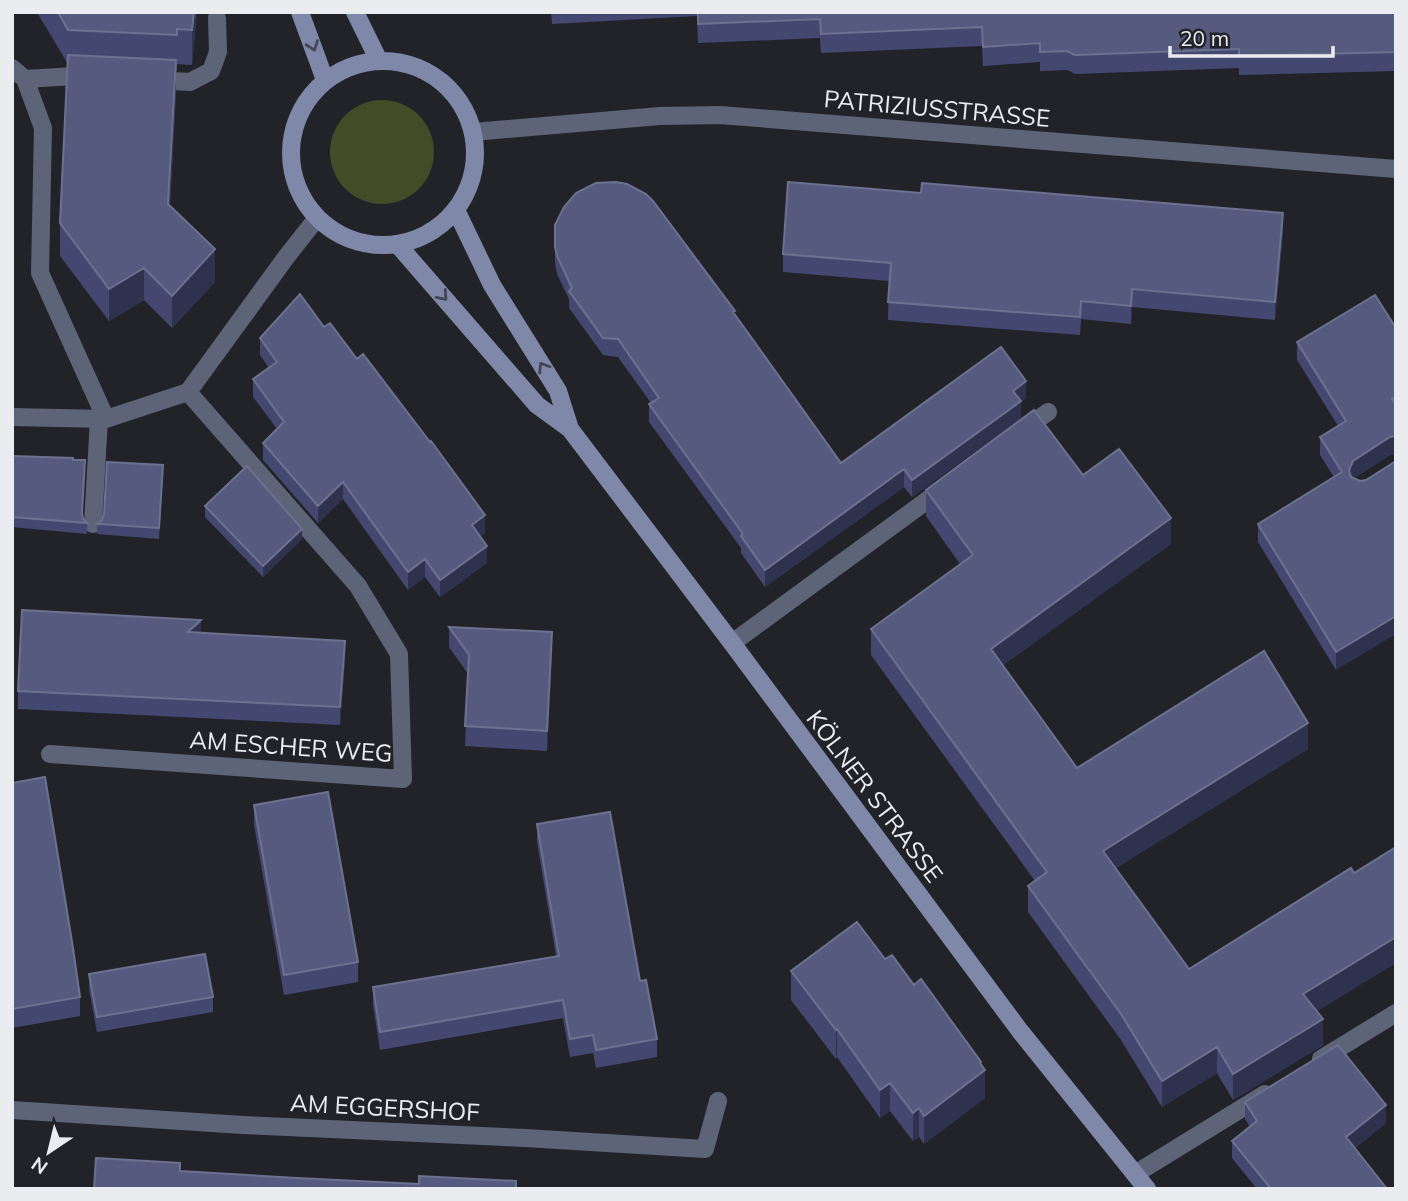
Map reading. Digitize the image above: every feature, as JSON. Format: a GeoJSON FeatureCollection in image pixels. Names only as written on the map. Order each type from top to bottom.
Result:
{"type":"FeatureCollection","features":[{"type":"Feature","properties":{"kind":"main road"},"geometry":{"type":"LineString","coordinates":[[300,12],[325,80]]}},
{"type":"Feature","properties":{"kind":"main road"},"geometry":{"type":"LineString","coordinates":[[355,12],[379,61]]}},
{"type":"Feature","properties":{"kind":"main road"},"geometry":{"type":"LineString","coordinates":[[379,61],[410,65],[439,80],[461,103],[473,132],[476,159],[469,187],[456,210],[430,233],[398,244],[368,246],[340,236],[317,218],[301,198],[292,173],[290,148],[295,122],[307,99],[325,80],[348,67],[379,61]]}},
{"type":"Feature","properties":{"kind":"main road","name":"KÖLNER STRASSE"},"geometry":{"type":"LineString","coordinates":[[456,210],[492,285],[558,391],[570,429]]}},
{"type":"Feature","properties":{"kind":"main road","name":"KÖLNER STRASSE"},"geometry":{"type":"LineString","coordinates":[[398,244],[537,404],[570,429],[1020,1031],[1147,1189]]}},
{"type":"Feature","properties":{"kind":"street"},"geometry":{"type":"LineString","coordinates":[[139,80],[190,82],[211,71],[218,52],[217,18]]}},
{"type":"Feature","properties":{"kind":"street"},"geometry":{"type":"LineString","coordinates":[[93,524],[102,419],[40,273],[43,128],[19,74],[113,78]]}},
{"type":"Feature","properties":{"kind":"street","name":"PATRIZIUSSTRASSE"},"geometry":{"type":"LineString","coordinates":[[473,132],[660,116],[720,115],[1396,169]]}},
{"type":"Feature","properties":{"kind":"street"},"geometry":{"type":"LineString","coordinates":[[12,417],[102,419],[188,392],[317,218]]}},
{"type":"Feature","properties":{"kind":"street","name":"AM ESCHER WEG"},"geometry":{"type":"LineString","coordinates":[[51,754],[403,779],[399,654],[358,586],[188,392]]}},
{"type":"Feature","properties":{"kind":"street"},"geometry":{"type":"LineString","coordinates":[[1014,436],[1048,412]]}},
{"type":"Feature","properties":{"kind":"street"},"geometry":{"type":"LineString","coordinates":[[732,643],[958,477]]}},
{"type":"Feature","properties":{"kind":"street"},"geometry":{"type":"LineString","coordinates":[[1301,1072],[1396,1013]]}},
{"type":"Feature","properties":{"kind":"street"},"geometry":{"type":"LineString","coordinates":[[1135,1174],[1277,1086]]}},
{"type":"Feature","properties":{"kind":"street","name":"AM EGGERSHOF"},"geometry":{"type":"LineString","coordinates":[[12,1110],[705,1149],[718,1101]]}},
{"type":"Feature","properties":{"kind":"green space"},"geometry":{"type":"Polygon","coordinates":[[[382,100],[402,104],[419,115],[430,132],[434,152],[430,172],[419,189],[402,200],[382,204],[362,200],[345,189],[334,172],[330,152],[334,132],[345,115],[362,104],[382,100]]]}},
{"type":"Feature","properties":{"kind":"building"},"geometry":{"type":"Polygon","coordinates":[[[58,12],[194,12],[192,30],[177,29],[177,35],[68,30],[58,12]]]}},
{"type":"Feature","properties":{"kind":"building"},"geometry":{"type":"Polygon","coordinates":[[[698,12],[1396,12],[1396,52],[1239,56],[1239,49],[1075,55],[1067,51],[1040,52],[1040,43],[983,47],[982,27],[821,34],[820,19],[698,24],[698,12]]]}},
{"type":"Feature","properties":{"kind":"building"},"geometry":{"type":"Polygon","coordinates":[[[68,55],[176,60],[168,204],[215,249],[172,296],[144,268],[109,289],[60,223],[68,55]]]}},
{"type":"Feature","properties":{"kind":"building"},"geometry":{"type":"Polygon","coordinates":[[[788,182],[921,193],[922,183],[1283,213],[1275,302],[1132,289],[1131,306],[1081,301],[1080,317],[888,302],[891,263],[783,254],[788,182]]]}},
{"type":"Feature","properties":{"kind":"building"},"geometry":{"type":"Polygon","coordinates":[[[596,183],[627,184],[653,201],[735,311],[733,312],[841,463],[1001,347],[1026,381],[1013,391],[1021,401],[912,480],[904,469],[765,570],[741,536],[743,534],[649,404],[659,398],[618,339],[603,338],[569,291],[572,288],[555,247],[555,225],[564,207],[576,193],[596,183]]]}},
{"type":"Feature","properties":{"kind":"building"},"geometry":{"type":"Polygon","coordinates":[[[300,294],[324,327],[330,323],[357,359],[363,354],[485,515],[472,525],[487,546],[440,580],[425,559],[408,572],[343,482],[318,506],[263,443],[284,422],[253,379],[277,362],[260,338],[300,294]]]}},
{"type":"Feature","properties":{"kind":"building"},"geometry":{"type":"Polygon","coordinates":[[[1375,295],[1396,328],[1396,396],[1392,399],[1396,405],[1396,436],[1390,437],[1353,461],[1349,470],[1351,477],[1360,481],[1366,480],[1396,461],[1396,616],[1336,652],[1258,524],[1342,472],[1320,437],[1346,421],[1297,342],[1375,295]]]}},
{"type":"Feature","properties":{"kind":"building"},"geometry":{"type":"Polygon","coordinates":[[[1034,410],[1083,475],[1119,449],[1171,518],[991,649],[1077,768],[1264,651],[1308,723],[1103,851],[1189,969],[1351,868],[1354,873],[1396,847],[1396,937],[1303,994],[1323,1019],[1233,1074],[1217,1047],[1162,1081],[1121,1014],[1028,886],[1047,872],[871,629],[973,555],[926,490],[1034,410]]]}},
{"type":"Feature","properties":{"kind":"building"},"geometry":{"type":"Polygon","coordinates":[[[12,456],[85,460],[82,513],[87,523],[12,517],[12,456]]]}},
{"type":"Feature","properties":{"kind":"building"},"geometry":{"type":"Polygon","coordinates":[[[107,462],[163,465],[159,528],[97,524],[104,514],[107,462]]]}},
{"type":"Feature","properties":{"kind":"building"},"geometry":{"type":"Polygon","coordinates":[[[247,466],[302,529],[263,566],[205,506],[247,466]]]}},
{"type":"Feature","properties":{"kind":"building"},"geometry":{"type":"Polygon","coordinates":[[[22,610],[201,620],[188,632],[345,641],[340,707],[18,691],[22,610]]]}},
{"type":"Feature","properties":{"kind":"building"},"geometry":{"type":"Polygon","coordinates":[[[449,627],[552,632],[547,731],[465,726],[469,655],[449,627]]]}},
{"type":"Feature","properties":{"kind":"building"},"geometry":{"type":"Polygon","coordinates":[[[45,777],[80,997],[12,1009],[12,783],[45,777]]]}},
{"type":"Feature","properties":{"kind":"building"},"geometry":{"type":"Polygon","coordinates":[[[328,792],[358,962],[284,975],[254,805],[328,792]]]}},
{"type":"Feature","properties":{"kind":"building"},"geometry":{"type":"Polygon","coordinates":[[[610,812],[640,981],[646,980],[657,1039],[596,1050],[593,1035],[570,1039],[563,1000],[380,1032],[373,987],[559,956],[537,824],[610,812]]]}},
{"type":"Feature","properties":{"kind":"building"},"geometry":{"type":"Polygon","coordinates":[[[857,922],[885,959],[892,955],[914,985],[921,979],[985,1070],[924,1116],[919,1108],[913,1113],[890,1083],[880,1090],[791,971],[857,922]]]}},
{"type":"Feature","properties":{"kind":"building"},"geometry":{"type":"Polygon","coordinates":[[[205,954],[213,997],[97,1017],[89,974],[205,954]]]}},
{"type":"Feature","properties":{"kind":"building"},"geometry":{"type":"Polygon","coordinates":[[[1338,1045],[1386,1105],[1346,1137],[1387,1189],[1271,1189],[1232,1141],[1257,1121],[1245,1102],[1338,1045]]]}},
{"type":"Feature","properties":{"kind":"building"},"geometry":{"type":"Polygon","coordinates":[[[96,1158],[180,1163],[180,1171],[297,1178],[419,1184],[419,1176],[516,1181],[516,1189],[94,1189],[96,1158]]]}}]}
